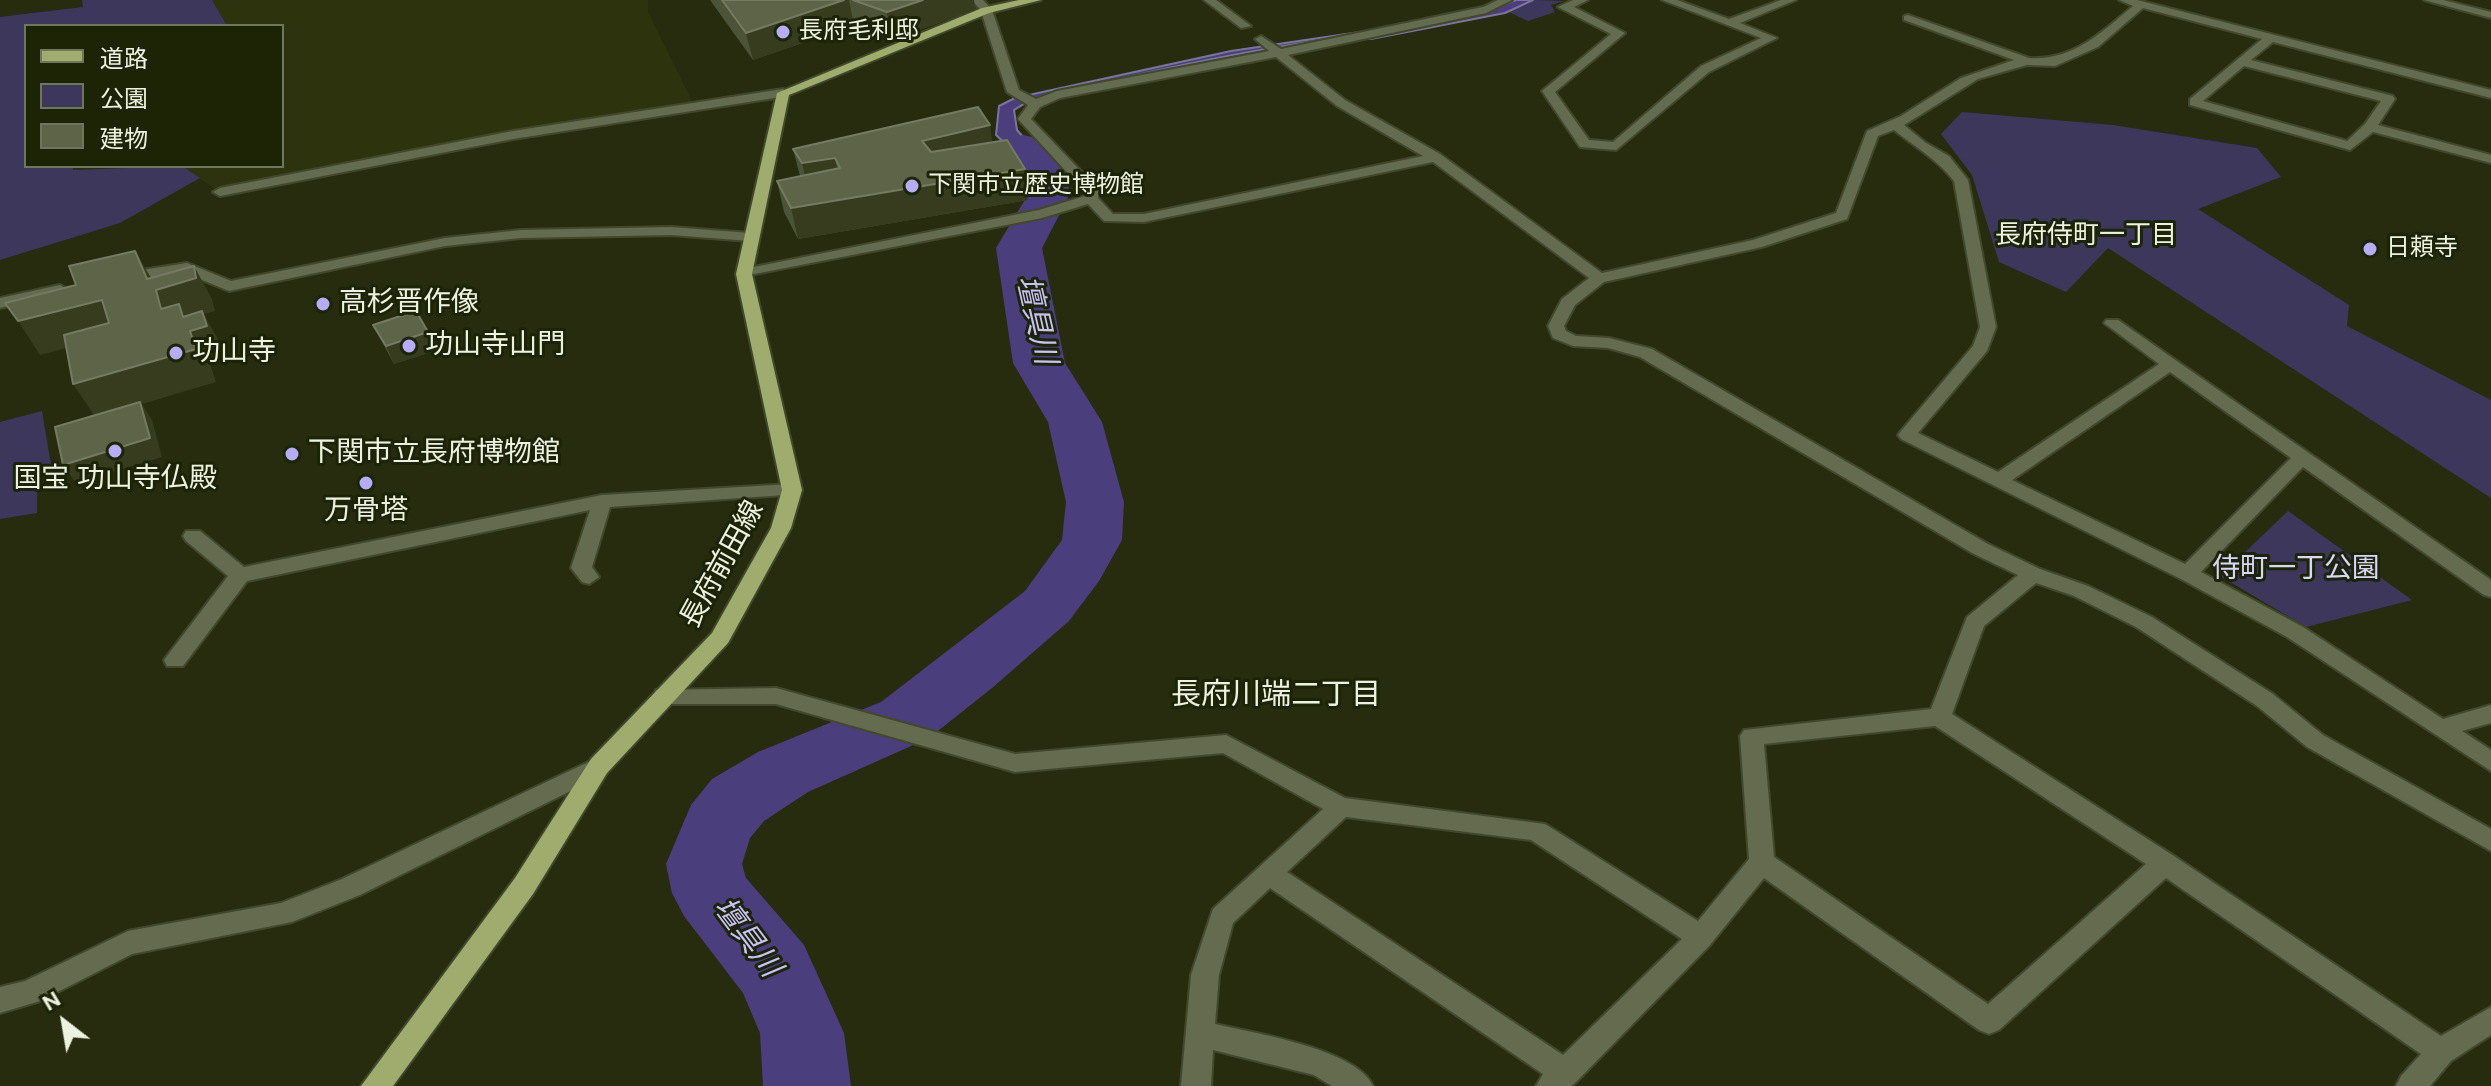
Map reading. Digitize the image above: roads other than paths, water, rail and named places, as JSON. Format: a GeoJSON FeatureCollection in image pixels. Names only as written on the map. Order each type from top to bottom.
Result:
{"type":"FeatureCollection","features":[{"type":"Feature","properties":{"kind":"main road"},"geometry":{"type":"LineString","coordinates":[[783,93],[981,5],[1036,0]]}},
{"type":"Feature","properties":{"kind":"main road","name":"長府前田線"},"geometry":{"type":"LineString","coordinates":[[376,1086],[524,886],[599,766],[720,638],[781,528],[792,490],[744,274],[783,93]]}},
{"type":"Feature","properties":{"kind":"street"},"geometry":{"type":"LineString","coordinates":[[1209,0],[1245,26]]}},
{"type":"Feature","properties":{"kind":"street"},"geometry":{"type":"LineString","coordinates":[[744,274],[1042,214],[1091,199],[1094,193],[1024,119],[1036,104],[1101,85],[1269,46],[1356,38],[1486,10],[1507,0]]}},
{"type":"Feature","properties":{"kind":"street"},"geometry":{"type":"LineString","coordinates":[[1583,0],[1564,7],[1619,33],[1548,91],[1585,144],[1616,146],[1705,69],[1771,38],[1667,0]]}},
{"type":"Feature","properties":{"kind":"street"},"geometry":{"type":"LineString","coordinates":[[1729,23],[1791,0]]}},
{"type":"Feature","properties":{"kind":"street"},"geometry":{"type":"LineString","coordinates":[[2124,0],[2491,94]]}},
{"type":"Feature","properties":{"kind":"street"},"geometry":{"type":"LineString","coordinates":[[2429,0],[2491,15]]}},
{"type":"Feature","properties":{"kind":"street"},"geometry":{"type":"LineString","coordinates":[[1908,18],[2027,61],[2051,63],[2094,45],[2141,4]]}},
{"type":"Feature","properties":{"kind":"street"},"geometry":{"type":"LineString","coordinates":[[981,5],[1013,92],[1036,104]]}},
{"type":"Feature","properties":{"kind":"street"},"geometry":{"type":"LineString","coordinates":[[2245,62],[2389,99],[2370,127],[2350,146],[2194,102],[2271,37]]}},
{"type":"Feature","properties":{"kind":"street"},"geometry":{"type":"LineString","coordinates":[[1269,46],[1341,103],[1435,157],[1599,278]]}},
{"type":"Feature","properties":{"kind":"street"},"geometry":{"type":"LineString","coordinates":[[2027,61],[2003,66],[1960,84],[1898,126],[1872,134],[1842,216],[1757,244],[1599,278],[1568,302],[1556,326],[1559,334],[1573,341],[1609,343],[1646,353],[1981,549],[2033,574],[2081,591],[2144,622],[2265,700],[2315,741],[2491,841]]}},
{"type":"Feature","properties":{"kind":"street"},"geometry":{"type":"LineString","coordinates":[[220,192],[513,135],[783,93]]}},
{"type":"Feature","properties":{"kind":"street"},"geometry":{"type":"LineString","coordinates":[[1898,126],[1921,146],[1944,159],[1961,180],[1988,327],[1981,347],[1907,435],[2188,574],[2295,632],[2491,762]]}},
{"type":"Feature","properties":{"kind":"street"},"geometry":{"type":"LineString","coordinates":[[2370,127],[2491,159]]}},
{"type":"Feature","properties":{"kind":"street"},"geometry":{"type":"LineString","coordinates":[[1091,199],[1109,218],[1144,218],[1435,157]]}},
{"type":"Feature","properties":{"kind":"street"},"geometry":{"type":"LineString","coordinates":[[108,280],[187,268],[229,286],[445,242],[521,234],[671,231],[750,237]]}},
{"type":"Feature","properties":{"kind":"street"},"geometry":{"type":"LineString","coordinates":[[0,303],[79,286]]}},
{"type":"Feature","properties":{"kind":"street"},"geometry":{"type":"LineString","coordinates":[[2112,323],[2491,590]]}},
{"type":"Feature","properties":{"kind":"street"},"geometry":{"type":"LineString","coordinates":[[1999,480],[2170,364]]}},
{"type":"Feature","properties":{"kind":"street"},"geometry":{"type":"LineString","coordinates":[[2188,574],[2302,457]]}},
{"type":"Feature","properties":{"kind":"street"},"geometry":{"type":"LineString","coordinates":[[175,660],[240,575],[602,501],[792,490]]}},
{"type":"Feature","properties":{"kind":"street"},"geometry":{"type":"LineString","coordinates":[[589,577],[581,568],[602,501]]}},
{"type":"Feature","properties":{"kind":"street"},"geometry":{"type":"LineString","coordinates":[[193,536],[240,575]]}},
{"type":"Feature","properties":{"kind":"street"},"geometry":{"type":"LineString","coordinates":[[1939,717],[1975,622],[2033,574]]}},
{"type":"Feature","properties":{"kind":"street"},"geometry":{"type":"LineString","coordinates":[[664,696],[776,696],[1015,763],[1226,744],[1341,807],[1536,831],[1701,937]]}},
{"type":"Feature","properties":{"kind":"street"},"geometry":{"type":"LineString","coordinates":[[2442,728],[2491,714]]}},
{"type":"Feature","properties":{"kind":"street"},"geometry":{"type":"LineString","coordinates":[[1268,873],[1558,1080],[1701,937],[1762,862],[1752,736],[1939,717],[2165,863],[2441,1052]]}},
{"type":"Feature","properties":{"kind":"street"},"geometry":{"type":"LineString","coordinates":[[0,1000],[30,992],[128,943],[283,914],[351,887],[599,766]]}},
{"type":"Feature","properties":{"kind":"street"},"geometry":{"type":"LineString","coordinates":[[1196,1086],[1205,975],[1222,917],[1341,807]]}},
{"type":"Feature","properties":{"kind":"street"},"geometry":{"type":"LineString","coordinates":[[1762,862],[1989,1021],[2165,863]]}},
{"type":"Feature","properties":{"kind":"street"},"geometry":{"type":"LineString","coordinates":[[2411,1086],[2441,1052],[2491,1020]]}},
{"type":"Feature","properties":{"kind":"street"},"geometry":{"type":"LineString","coordinates":[[1202,1034],[1320,1063],[1358,1086]]}},
{"type":"Feature","properties":{"kind":"waterway","name":"壇具川"},"geometry":{"type":"LineString","coordinates":[[807,1086],[802,1033],[775,971],[711,893],[704,864],[717,826],[738,800],[783,772],[905,720],[1047,606],[1077,567],[1092,540],[1095,502],[1075,422],[1039,363],[1019,248],[1047,198],[1048,181],[1044,171],[1023,147]]}},
{"type":"Feature","properties":{"kind":"place","name":"長府毛利邸"},"geometry":{"type":"Point","coordinates":[783,32]}},
{"type":"Feature","properties":{"kind":"place","name":"下関市立歴史博物館"},"geometry":{"type":"Point","coordinates":[912,186]}},
{"type":"Feature","properties":{"kind":"place","name":"日頼寺"},"geometry":{"type":"Point","coordinates":[2370,249]}},
{"type":"Feature","properties":{"kind":"place","name":"高杉晋作像"},"geometry":{"type":"Point","coordinates":[323,304]}},
{"type":"Feature","properties":{"kind":"place","name":"功山寺山門"},"geometry":{"type":"Point","coordinates":[409,346]}},
{"type":"Feature","properties":{"kind":"place","name":"功山寺"},"geometry":{"type":"Point","coordinates":[176,353]}},
{"type":"Feature","properties":{"kind":"place","name":"国宝 功山寺仏殿"},"geometry":{"type":"Point","coordinates":[115,451]}},
{"type":"Feature","properties":{"kind":"place","name":"下関市立長府博物館"},"geometry":{"type":"Point","coordinates":[292,454]}},
{"type":"Feature","properties":{"kind":"place","name":"万骨塔"},"geometry":{"type":"Point","coordinates":[366,483]}},
{"type":"Feature","properties":{"kind":"district","name":"長府侍町一丁目"},"geometry":{"type":"Point","coordinates":[2086,236]}},
{"type":"Feature","properties":{"kind":"district","name":"長府川端二丁目"},"geometry":{"type":"Point","coordinates":[1276,696]}},
{"type":"Feature","properties":{"kind":"park label","name":"侍町一丁公園"},"geometry":{"type":"Point","coordinates":[2296,570]}}]}
